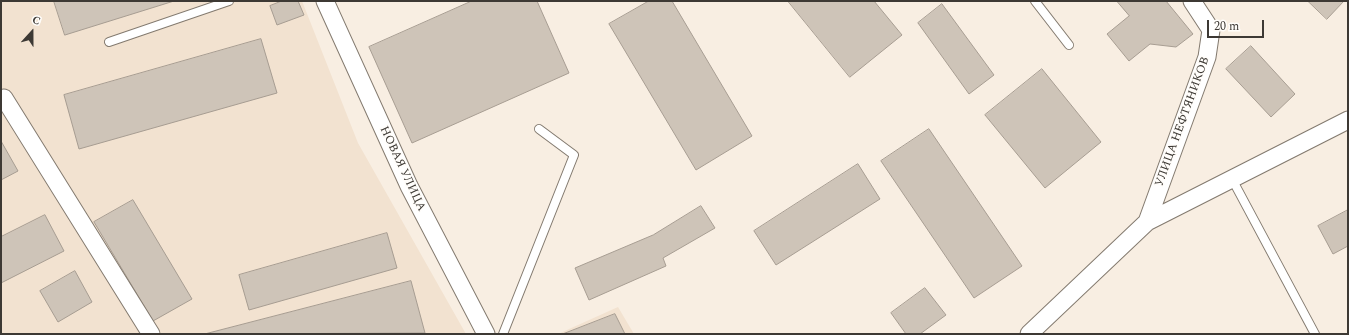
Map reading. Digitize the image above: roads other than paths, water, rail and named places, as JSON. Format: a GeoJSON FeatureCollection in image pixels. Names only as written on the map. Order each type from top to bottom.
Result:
{"type":"FeatureCollection","features":[{"type":"Feature","properties":{"kind":"street","name":"НОВАЯ УЛИЦА"},"geometry":{"type":"LineString","coordinates":[[325,1],[409,186],[486,334]]}},
{"type":"Feature","properties":{"kind":"street","name":"УЛИЦА НЕФТЯНИКОВ"},"geometry":{"type":"LineString","coordinates":[[1147,222],[1207,57],[1211,30],[1192,1]]}},
{"type":"Feature","properties":{"kind":"street"},"geometry":{"type":"LineString","coordinates":[[4,98],[151,334]]}},
{"type":"Feature","properties":{"kind":"street"},"geometry":{"type":"LineString","coordinates":[[1035,332],[1147,222],[1348,120]]}},
{"type":"Feature","properties":{"kind":"lane"},"geometry":{"type":"LineString","coordinates":[[109,42],[229,1]]}},
{"type":"Feature","properties":{"kind":"lane"},"geometry":{"type":"LineString","coordinates":[[1035,1],[1069,45]]}},
{"type":"Feature","properties":{"kind":"lane"},"geometry":{"type":"LineString","coordinates":[[503,334],[574,155],[539,129]]}},
{"type":"Feature","properties":{"kind":"lane"},"geometry":{"type":"LineString","coordinates":[[1232,179],[1315,334]]}}]}
